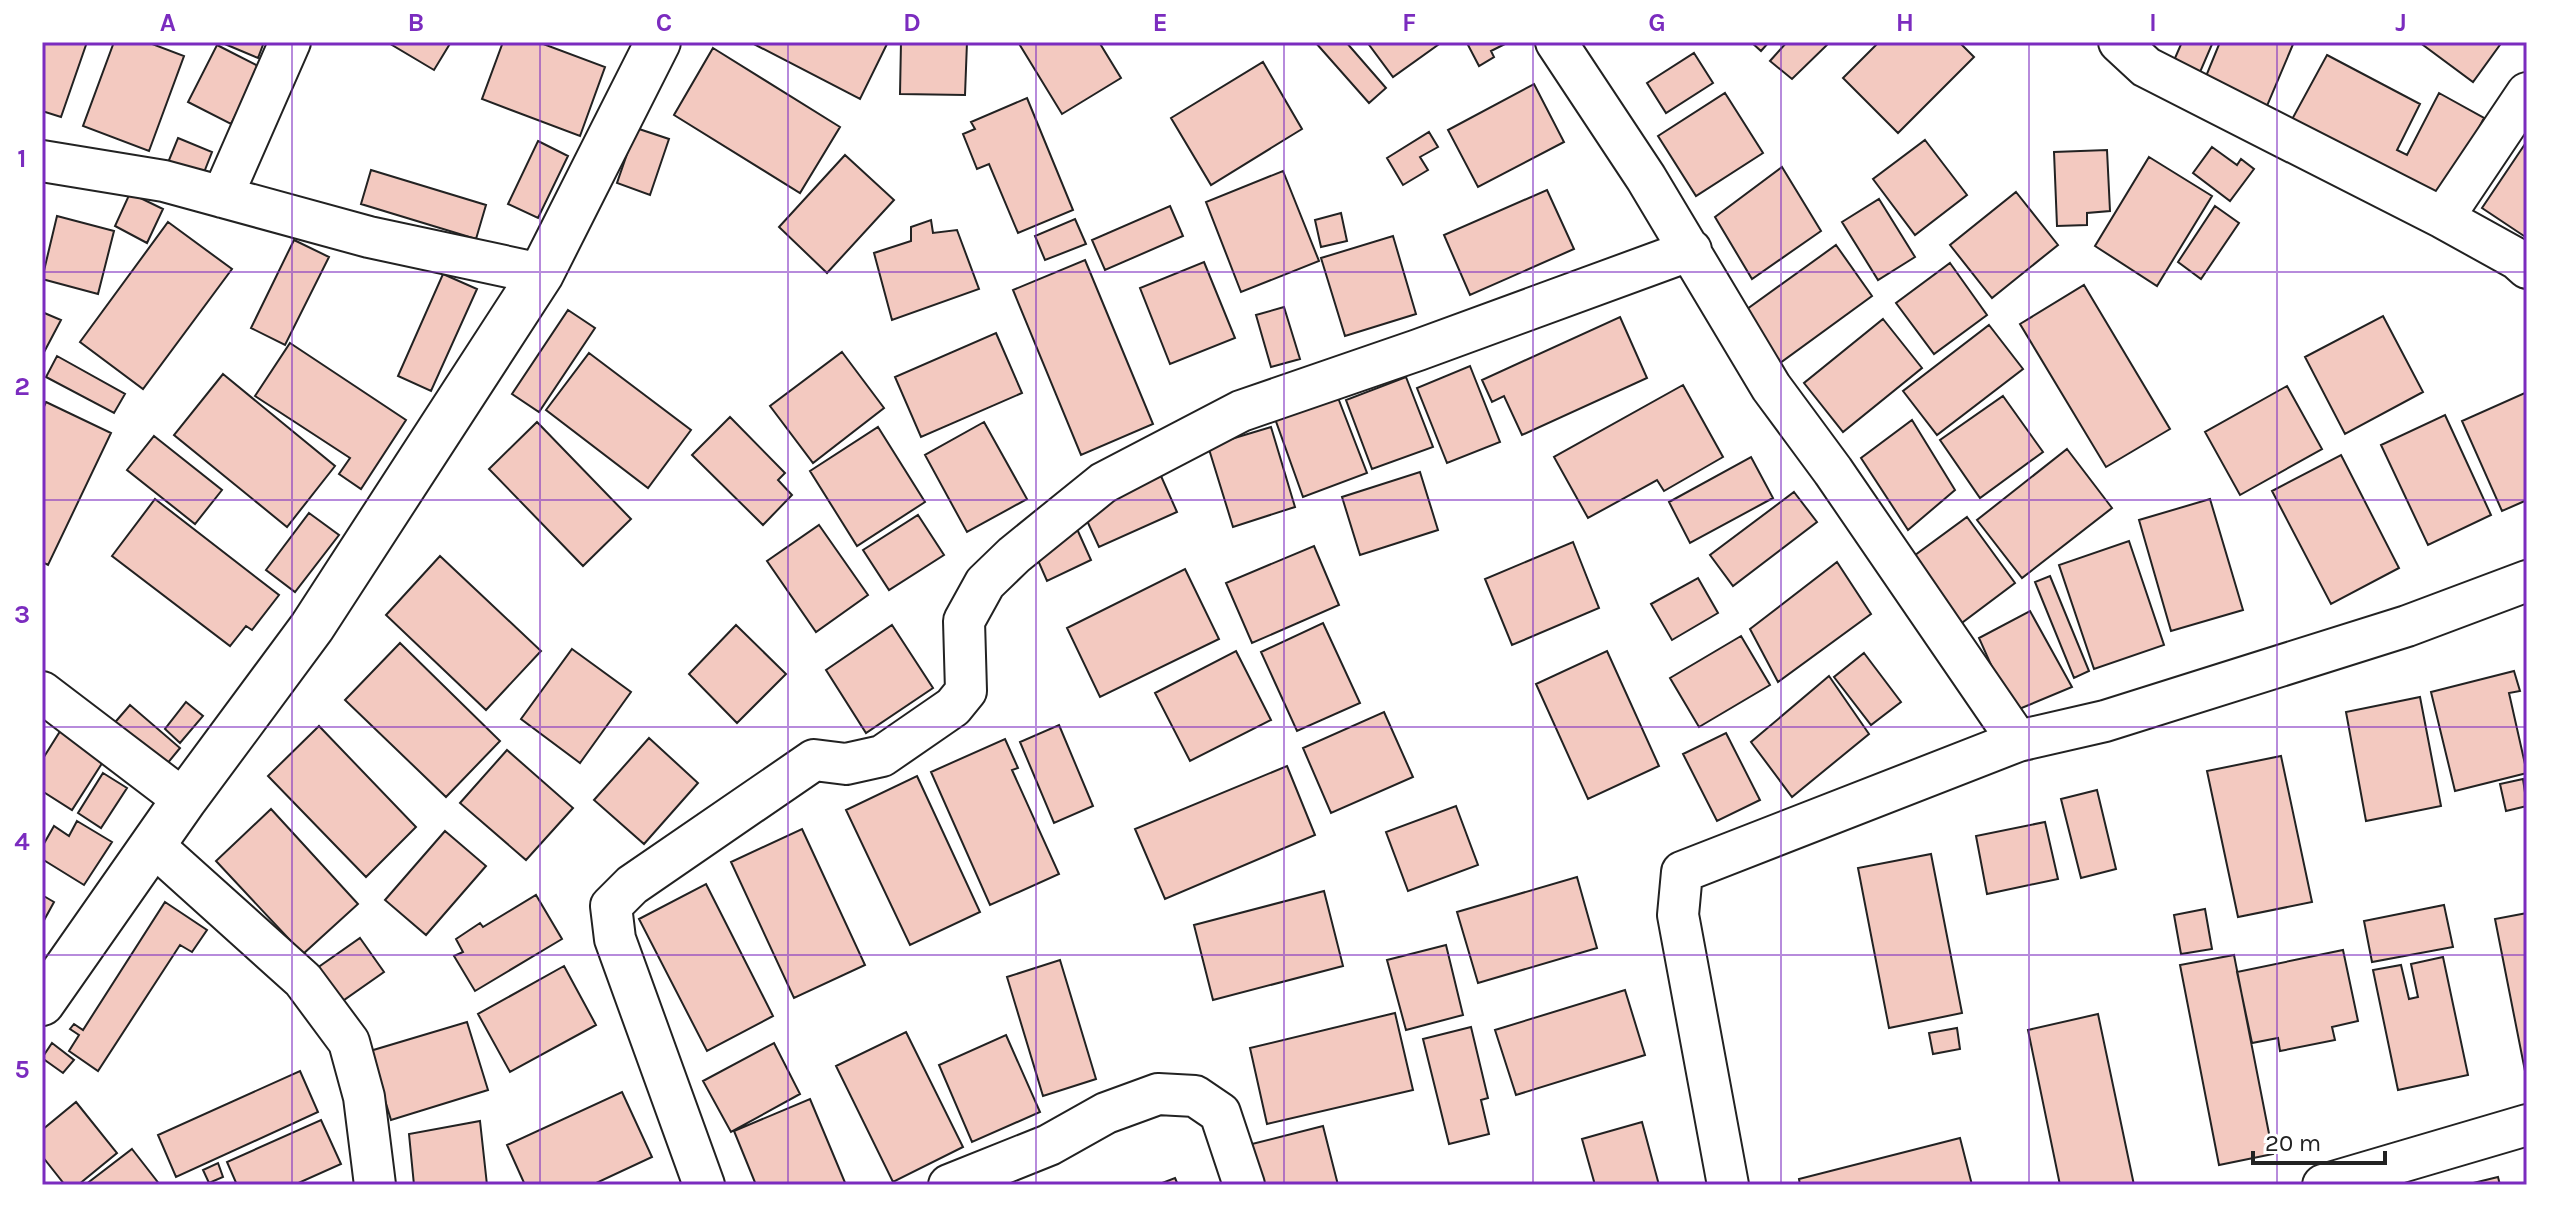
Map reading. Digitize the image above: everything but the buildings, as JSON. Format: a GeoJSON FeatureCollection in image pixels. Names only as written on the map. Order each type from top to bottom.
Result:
{"type":"FeatureCollection","features":[{"type":"Feature","properties":{"kind":"street"},"geometry":{"type":"LineString","coordinates":[[222,197],[290,42]]}},
{"type":"Feature","properties":{"kind":"street"},"geometry":{"type":"LineString","coordinates":[[42,1003],[184,800],[312,627],[541,274],[658,42]]}},
{"type":"Feature","properties":{"kind":"street"},"geometry":{"type":"LineString","coordinates":[[1556,42],[1691,250],[1771,387],[1833,471],[2018,741]]}},
{"type":"Feature","properties":{"kind":"street"},"geometry":{"type":"LineString","coordinates":[[2119,42],[2146,67],[2443,218],[2517,259],[2527,268]]}},
{"type":"Feature","properties":{"kind":"street"},"geometry":{"type":"LineString","coordinates":[[2443,218],[2527,93]]}},
{"type":"Feature","properties":{"kind":"street"},"geometry":{"type":"LineString","coordinates":[[42,161],[164,181],[369,237],[541,274]]}},
{"type":"Feature","properties":{"kind":"street"},"geometry":{"type":"LineString","coordinates":[[704,1185],[615,939],[611,906],[632,885],[814,760],[846,764],[882,756],[953,707],[966,691],[964,621],[985,583],[1014,555],[1103,483],[1241,411],[1691,250]]}},
{"type":"Feature","properties":{"kind":"street"},"geometry":{"type":"LineString","coordinates":[[1728,1185],[1678,915],[1682,872],[2018,741],[2105,721],[2407,626],[2527,581]]}},
{"type":"Feature","properties":{"kind":"street"},"geometry":{"type":"LineString","coordinates":[[42,692],[184,800]]}},
{"type":"Feature","properties":{"kind":"street"},"geometry":{"type":"LineString","coordinates":[[153,845],[303,980],[349,1042],[364,1097],[375,1185]]}},
{"type":"Feature","properties":{"kind":"street"},"geometry":{"type":"LineString","coordinates":[[949,1185],[1049,1145],[1106,1113],[1158,1094],[1195,1096],[1220,1113],[1244,1185]]}},
{"type":"Feature","properties":{"kind":"street"},"geometry":{"type":"LineString","coordinates":[[2323,1185],[2527,1125]]}}]}
